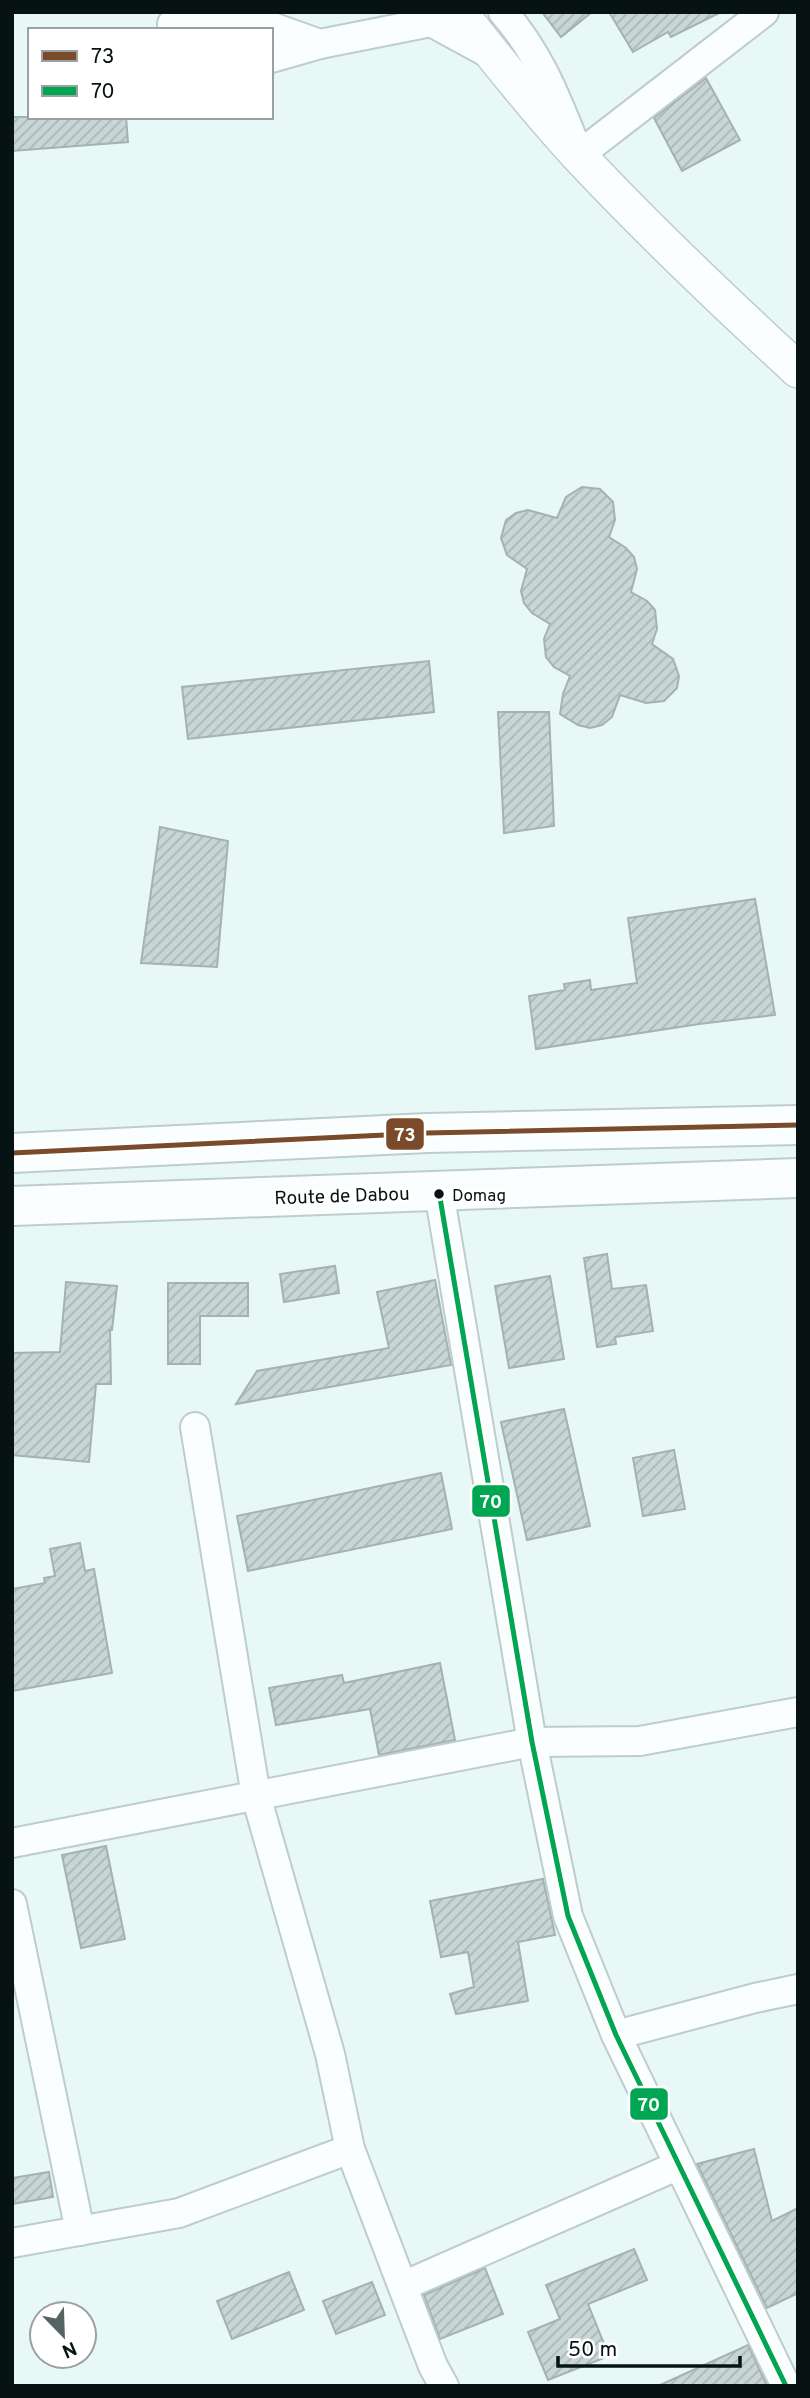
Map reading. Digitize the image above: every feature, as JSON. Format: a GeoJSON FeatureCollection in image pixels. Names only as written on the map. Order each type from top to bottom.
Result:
{"type":"FeatureCollection","features":[{"type":"Feature","properties":{"kind":"main road"},"geometry":{"type":"LineString","coordinates":[[12,1153],[427,1133],[798,1125]]}},
{"type":"Feature","properties":{"kind":"main road","name":"Route de Dabou"},"geometry":{"type":"LineString","coordinates":[[12,1206],[798,1178]]}},
{"type":"Feature","properties":{"kind":"street"},"geometry":{"type":"LineString","coordinates":[[370,12],[380,18],[445,17],[494,56],[579,155],[700,280],[798,370]]}},
{"type":"Feature","properties":{"kind":"street"},"geometry":{"type":"LineString","coordinates":[[503,12],[523,35],[550,82],[579,155]]}},
{"type":"Feature","properties":{"kind":"street"},"geometry":{"type":"LineString","coordinates":[[579,155],[764,12]]}},
{"type":"Feature","properties":{"kind":"street"},"geometry":{"type":"LineString","coordinates":[[273,57],[320,44],[445,17]]}},
{"type":"Feature","properties":{"kind":"street"},"geometry":{"type":"LineString","coordinates":[[172,24],[261,23],[320,44]]}},
{"type":"Feature","properties":{"kind":"street"},"geometry":{"type":"LineString","coordinates":[[439,1192],[532,1742],[568,1916],[616,2035],[786,2386]]}},
{"type":"Feature","properties":{"kind":"street"},"geometry":{"type":"LineString","coordinates":[[195,1427],[256,1796],[330,2054],[350,2150],[433,2366],[444,2386]]}},
{"type":"Feature","properties":{"kind":"street"},"geometry":{"type":"LineString","coordinates":[[12,1843],[532,1742],[640,1741],[798,1712]]}},
{"type":"Feature","properties":{"kind":"street"},"geometry":{"type":"LineString","coordinates":[[12,1904],[80,2231]]}},
{"type":"Feature","properties":{"kind":"street"},"geometry":{"type":"LineString","coordinates":[[616,2035],[798,1989]]}},
{"type":"Feature","properties":{"kind":"street"},"geometry":{"type":"LineString","coordinates":[[12,2243],[179,2213],[350,2150]]}},
{"type":"Feature","properties":{"kind":"street"},"geometry":{"type":"LineString","coordinates":[[402,2286],[679,2165]]}},
{"type":"Feature","properties":{"kind":"building"},"geometry":{"type":"Polygon","coordinates":[[[542,12],[592,12],[561,37],[542,12]]]}},
{"type":"Feature","properties":{"kind":"building"},"geometry":{"type":"Polygon","coordinates":[[[609,12],[721,12],[671,37],[668,32],[633,52],[609,12]]]}},
{"type":"Feature","properties":{"kind":"building"},"geometry":{"type":"Polygon","coordinates":[[[706,78],[740,140],[682,171],[654,118],[706,78]]]}},
{"type":"Feature","properties":{"kind":"building"},"geometry":{"type":"Polygon","coordinates":[[[12,117],[126,119],[128,142],[12,151],[12,117]]]}},
{"type":"Feature","properties":{"kind":"building"},"geometry":{"type":"Polygon","coordinates":[[[582,487],[600,489],[613,502],[615,520],[609,537],[634,557],[637,569],[631,592],[647,601],[655,610],[657,629],[652,644],[673,659],[679,676],[677,688],[664,701],[646,703],[620,695],[612,717],[602,725],[590,728],[578,725],[560,714],[563,694],[570,676],[554,667],[546,657],[544,639],[550,624],[532,613],[524,603],[521,591],[527,569],[507,555],[501,538],[506,520],[516,513],[528,510],[557,518],[566,497],[582,487]]]}},
{"type":"Feature","properties":{"kind":"building"},"geometry":{"type":"Polygon","coordinates":[[[429,661],[434,712],[188,739],[182,687],[429,661]]]}},
{"type":"Feature","properties":{"kind":"building"},"geometry":{"type":"Polygon","coordinates":[[[498,712],[549,712],[554,826],[504,833],[498,712]]]}},
{"type":"Feature","properties":{"kind":"building"},"geometry":{"type":"Polygon","coordinates":[[[160,827],[228,841],[217,967],[141,963],[160,827]]]}},
{"type":"Feature","properties":{"kind":"building"},"geometry":{"type":"Polygon","coordinates":[[[755,899],[775,1015],[536,1049],[529,996],[565,990],[564,984],[590,980],[591,990],[637,983],[628,918],[755,899]]]}},
{"type":"Feature","properties":{"kind":"building"},"geometry":{"type":"Polygon","coordinates":[[[607,1254],[612,1289],[646,1285],[653,1331],[615,1337],[616,1344],[597,1347],[584,1258],[607,1254]]]}},
{"type":"Feature","properties":{"kind":"building"},"geometry":{"type":"Polygon","coordinates":[[[335,1266],[339,1293],[284,1302],[280,1274],[335,1266]]]}},
{"type":"Feature","properties":{"kind":"building"},"geometry":{"type":"Polygon","coordinates":[[[550,1276],[564,1359],[509,1368],[495,1286],[550,1276]]]}},
{"type":"Feature","properties":{"kind":"building"},"geometry":{"type":"Polygon","coordinates":[[[435,1280],[451,1365],[236,1404],[257,1371],[389,1348],[377,1292],[435,1280]]]}},
{"type":"Feature","properties":{"kind":"building"},"geometry":{"type":"Polygon","coordinates":[[[66,1282],[117,1286],[110,1330],[111,1384],[96,1384],[89,1462],[12,1455],[12,1353],[60,1352],[66,1282]]]}},
{"type":"Feature","properties":{"kind":"building"},"geometry":{"type":"Polygon","coordinates":[[[168,1283],[248,1283],[248,1316],[200,1316],[200,1364],[168,1364],[168,1283]]]}},
{"type":"Feature","properties":{"kind":"building"},"geometry":{"type":"Polygon","coordinates":[[[564,1409],[590,1526],[527,1540],[501,1422],[564,1409]]]}},
{"type":"Feature","properties":{"kind":"building"},"geometry":{"type":"Polygon","coordinates":[[[674,1450],[685,1509],[643,1516],[633,1458],[674,1450]]]}},
{"type":"Feature","properties":{"kind":"building"},"geometry":{"type":"Polygon","coordinates":[[[441,1473],[452,1529],[248,1571],[237,1516],[441,1473]]]}},
{"type":"Feature","properties":{"kind":"building"},"geometry":{"type":"Polygon","coordinates":[[[80,1543],[85,1571],[94,1569],[112,1673],[12,1691],[12,1589],[45,1583],[44,1578],[55,1576],[50,1549],[80,1543]]]}},
{"type":"Feature","properties":{"kind":"building"},"geometry":{"type":"Polygon","coordinates":[[[440,1663],[455,1740],[379,1755],[370,1709],[276,1725],[269,1688],[342,1675],[344,1683],[440,1663]]]}},
{"type":"Feature","properties":{"kind":"building"},"geometry":{"type":"Polygon","coordinates":[[[106,1846],[125,1939],[81,1948],[62,1855],[106,1846]]]}},
{"type":"Feature","properties":{"kind":"building"},"geometry":{"type":"Polygon","coordinates":[[[543,1879],[555,1935],[518,1942],[528,2001],[456,2014],[450,1994],[474,1987],[468,1952],[441,1957],[430,1901],[543,1879]]]}},
{"type":"Feature","properties":{"kind":"building"},"geometry":{"type":"Polygon","coordinates":[[[754,2149],[772,2221],[798,2208],[798,2293],[767,2308],[697,2164],[754,2149]]]}},
{"type":"Feature","properties":{"kind":"building"},"geometry":{"type":"Polygon","coordinates":[[[49,2172],[53,2197],[12,2204],[12,2178],[49,2172]]]}},
{"type":"Feature","properties":{"kind":"building"},"geometry":{"type":"Polygon","coordinates":[[[634,2249],[647,2280],[588,2304],[609,2356],[548,2380],[528,2332],[560,2319],[546,2285],[634,2249]]]}},
{"type":"Feature","properties":{"kind":"building"},"geometry":{"type":"Polygon","coordinates":[[[485,2268],[503,2314],[440,2339],[424,2295],[485,2268]]]}},
{"type":"Feature","properties":{"kind":"building"},"geometry":{"type":"Polygon","coordinates":[[[289,2272],[304,2310],[232,2339],[217,2301],[289,2272]]]}},
{"type":"Feature","properties":{"kind":"building"},"geometry":{"type":"Polygon","coordinates":[[[372,2282],[385,2315],[336,2334],[323,2301],[372,2282]]]}},
{"type":"Feature","properties":{"kind":"building"},"geometry":{"type":"Polygon","coordinates":[[[748,2345],[767,2386],[658,2386],[748,2345]]]}},
{"type":"Feature","properties":{"kind":"transit line","name":"73"},"geometry":{"type":"LineString","coordinates":[[12,1153],[427,1133],[798,1125]]}},
{"type":"Feature","properties":{"kind":"transit line","name":"70"},"geometry":{"type":"LineString","coordinates":[[439,1192],[532,1742],[568,1916],[616,2035],[786,2386]]}},
{"type":"Feature","properties":{"kind":"place","name":"Domag"},"geometry":{"type":"Point","coordinates":[439,1194]}}]}
